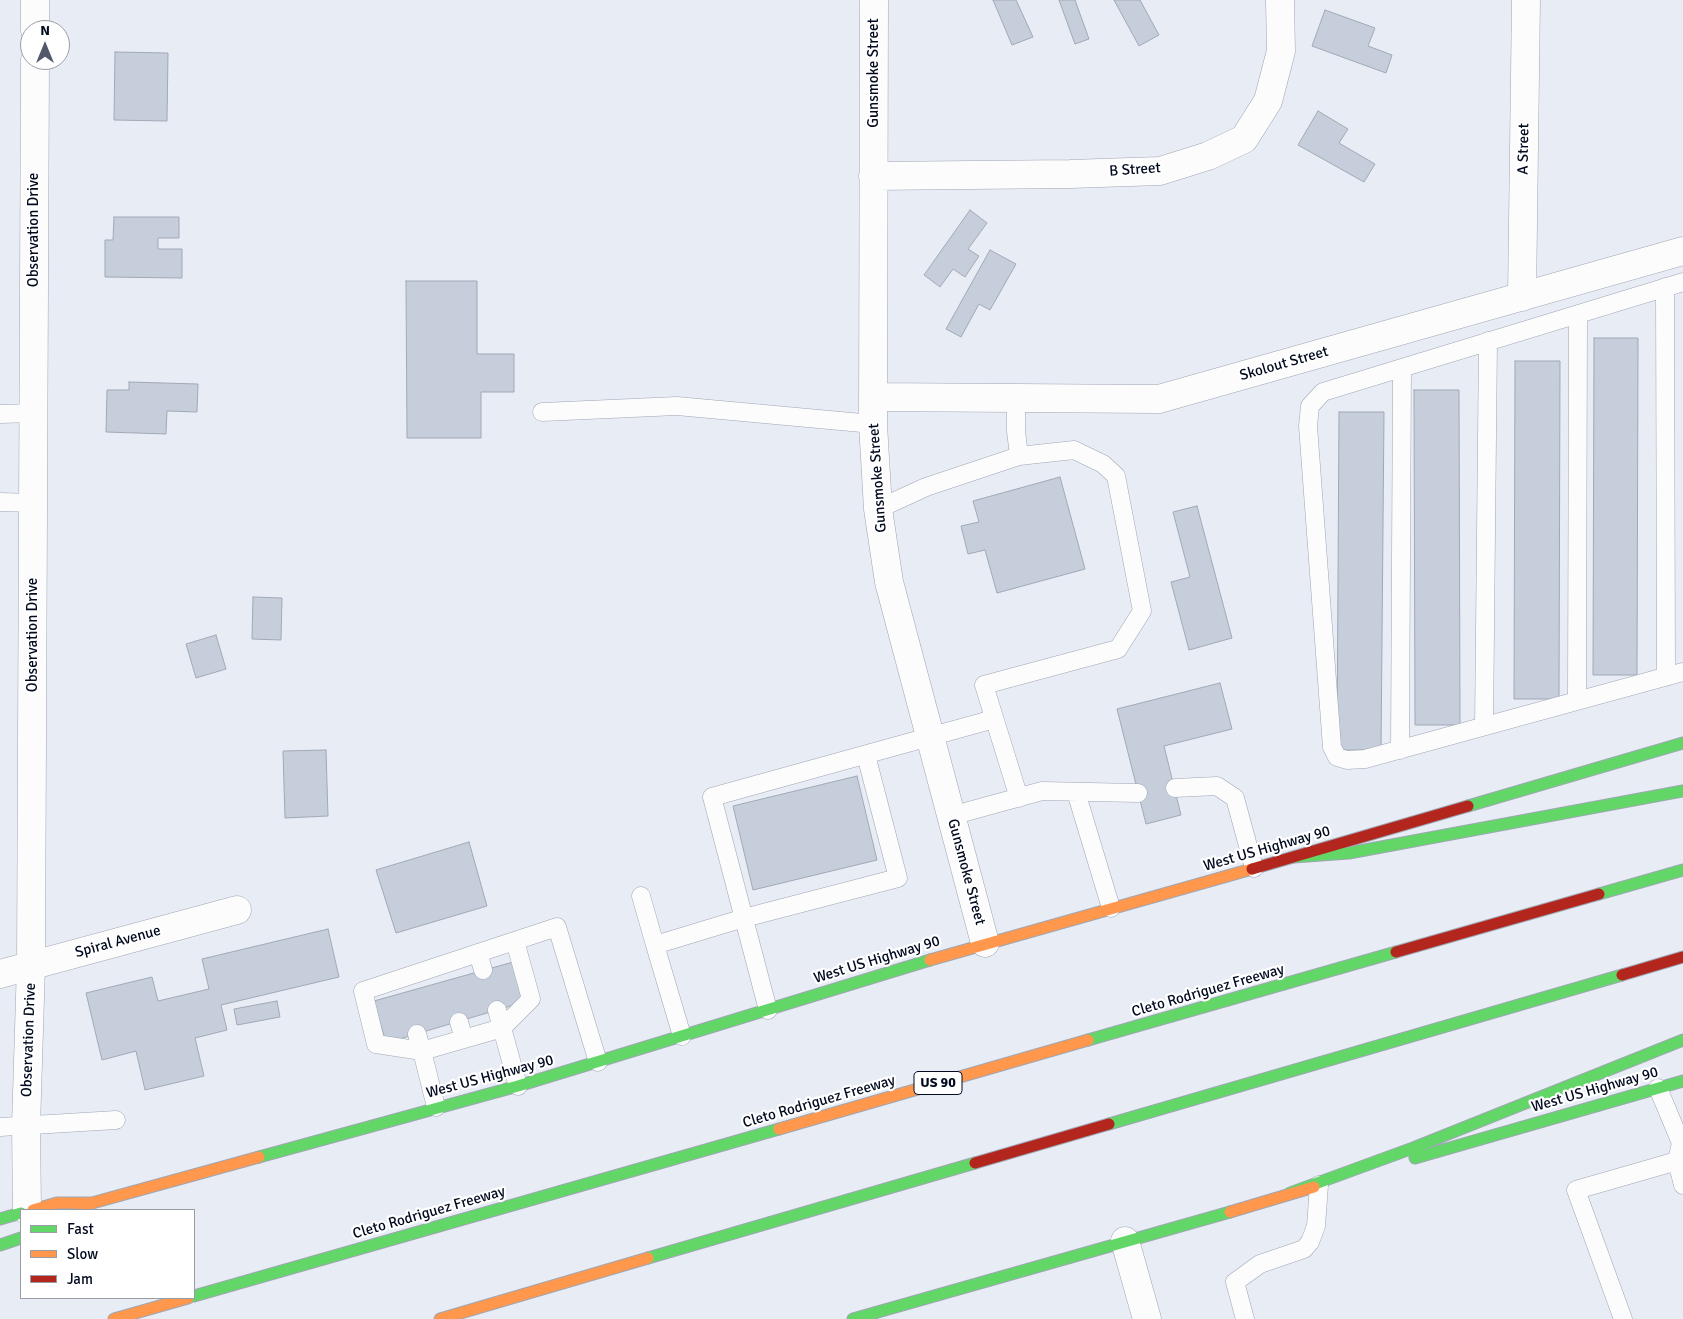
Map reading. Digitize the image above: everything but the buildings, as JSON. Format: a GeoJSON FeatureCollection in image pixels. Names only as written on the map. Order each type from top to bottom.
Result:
{"type":"FeatureCollection","features":[{"type":"Feature","properties":{"kind":"main road","name":"West US Highway 90"},"geometry":{"type":"LineString","coordinates":[[84,1209],[92,1203],[518,1086],[985,943],[1294,857],[1683,743]]}},
{"type":"Feature","properties":{"kind":"main road"},"geometry":{"type":"LineString","coordinates":[[1294,857],[1349,853],[1683,791]]}},
{"type":"Feature","properties":{"kind":"main road","name":"Cleto Rodriguez Freeway"},"geometry":{"type":"LineString","coordinates":[[195,1296],[1683,870]]}},
{"type":"Feature","properties":{"kind":"main road"},"geometry":{"type":"LineString","coordinates":[[440,1319],[1683,957]]}},
{"type":"Feature","properties":{"kind":"main road"},"geometry":{"type":"LineString","coordinates":[[1290,1193],[1413,1148],[1683,1040]]}},
{"type":"Feature","properties":{"kind":"main road","name":"West US Highway 90"},"geometry":{"type":"LineString","coordinates":[[853,1319],[1683,1081]]}},
{"type":"Feature","properties":{"kind":"main road"},"geometry":{"type":"LineString","coordinates":[[36,1209],[56,1203],[92,1203]]}},
{"type":"Feature","properties":{"kind":"main road"},"geometry":{"type":"LineString","coordinates":[[0,1219],[20,1213]]}},
{"type":"Feature","properties":{"kind":"main road"},"geometry":{"type":"LineString","coordinates":[[0,1245],[20,1238]]}},
{"type":"Feature","properties":{"kind":"main road"},"geometry":{"type":"LineString","coordinates":[[114,1319],[184,1299]]}},
{"type":"Feature","properties":{"kind":"street"},"geometry":{"type":"LineString","coordinates":[[35,20],[36,0]]}},
{"type":"Feature","properties":{"kind":"street","name":"Gunsmoke Street"},"geometry":{"type":"LineString","coordinates":[[874,0],[873,424],[878,509],[889,582],[985,943]]}},
{"type":"Feature","properties":{"kind":"street","name":"B Street"},"geometry":{"type":"LineString","coordinates":[[873,176],[1160,171],[1208,156],[1244,139],[1268,101],[1280,52],[1280,0]]}},
{"type":"Feature","properties":{"kind":"street","name":"A Street"},"geometry":{"type":"LineString","coordinates":[[1522,297],[1526,0]]}},
{"type":"Feature","properties":{"kind":"street","name":"Observation Drive"},"geometry":{"type":"LineString","coordinates":[[27,1209],[13,1126],[31,965],[35,70]]}},
{"type":"Feature","properties":{"kind":"street","name":"Skolout Street"},"geometry":{"type":"LineString","coordinates":[[873,397],[1159,399],[1683,251]]}},
{"type":"Feature","properties":{"kind":"street","name":"Spiral Avenue"},"geometry":{"type":"LineString","coordinates":[[0,974],[237,910]]}},
{"type":"Feature","properties":{"kind":"street"},"geometry":{"type":"LineString","coordinates":[[1125,1241],[1147,1319]]}},
{"type":"Feature","properties":{"kind":"lane"},"geometry":{"type":"LineString","coordinates":[[1665,287],[1674,675],[1365,759],[1347,760],[1337,757],[1332,747],[1308,426],[1310,406],[1322,392],[1665,287],[1683,282]]}},
{"type":"Feature","properties":{"kind":"lane"},"geometry":{"type":"LineString","coordinates":[[1577,701],[1578,314]]}},
{"type":"Feature","properties":{"kind":"lane"},"geometry":{"type":"LineString","coordinates":[[1484,726],[1488,341]]}},
{"type":"Feature","properties":{"kind":"lane"},"geometry":{"type":"LineString","coordinates":[[1400,750],[1402,368]]}},
{"type":"Feature","properties":{"kind":"lane"},"geometry":{"type":"LineString","coordinates":[[1016,399],[1016,430],[1019,456]]}},
{"type":"Feature","properties":{"kind":"lane"},"geometry":{"type":"LineString","coordinates":[[542,412],[677,406],[873,424]]}},
{"type":"Feature","properties":{"kind":"lane"},"geometry":{"type":"LineString","coordinates":[[0,414],[34,413]]}},
{"type":"Feature","properties":{"kind":"lane"},"geometry":{"type":"LineString","coordinates":[[878,509],[926,487],[1019,456],[1074,450],[1103,464],[1116,476],[1142,611],[1118,649],[984,686],[1019,798]]}},
{"type":"Feature","properties":{"kind":"lane"},"geometry":{"type":"LineString","coordinates":[[0,502],[33,503]]}},
{"type":"Feature","properties":{"kind":"lane"},"geometry":{"type":"LineString","coordinates":[[768,1010],[712,796],[994,719]]}},
{"type":"Feature","properties":{"kind":"lane"},"geometry":{"type":"LineString","coordinates":[[655,945],[744,918],[898,878],[866,755]]}},
{"type":"Feature","properties":{"kind":"lane"},"geometry":{"type":"LineString","coordinates":[[1175,788],[1217,786],[1235,798],[1254,868]]}},
{"type":"Feature","properties":{"kind":"lane"},"geometry":{"type":"LineString","coordinates":[[951,816],[1042,792],[1138,794]]}},
{"type":"Feature","properties":{"kind":"lane"},"geometry":{"type":"LineString","coordinates":[[1076,792],[1111,908]]}},
{"type":"Feature","properties":{"kind":"lane"},"geometry":{"type":"LineString","coordinates":[[641,896],[682,1036]]}},
{"type":"Feature","properties":{"kind":"lane"},"geometry":{"type":"LineString","coordinates":[[515,941],[531,1000],[502,1028],[422,1051],[376,1044],[363,991],[406,985],[446,972],[478,953],[557,927],[598,1062]]}},
{"type":"Feature","properties":{"kind":"lane"},"geometry":{"type":"LineString","coordinates":[[478,953],[483,970]]}},
{"type":"Feature","properties":{"kind":"lane"},"geometry":{"type":"LineString","coordinates":[[497,1010],[518,1086]]}},
{"type":"Feature","properties":{"kind":"lane"},"geometry":{"type":"LineString","coordinates":[[459,1022],[464,1039]]}},
{"type":"Feature","properties":{"kind":"lane"},"geometry":{"type":"LineString","coordinates":[[417,1034],[436,1108]]}},
{"type":"Feature","properties":{"kind":"lane"},"geometry":{"type":"LineString","coordinates":[[1658,1088],[1680,1143],[1677,1161],[1683,1185]]}},
{"type":"Feature","properties":{"kind":"lane"},"geometry":{"type":"LineString","coordinates":[[13,1126],[116,1120]]}},
{"type":"Feature","properties":{"kind":"lane"},"geometry":{"type":"LineString","coordinates":[[1623,1319],[1576,1190],[1677,1161]]}},
{"type":"Feature","properties":{"kind":"lane"},"geometry":{"type":"LineString","coordinates":[[1245,1319],[1235,1282],[1260,1264],[1304,1249],[1310,1242],[1316,1226],[1319,1185]]}},
{"type":"Feature","properties":{"kind":"traffic: fast"},"geometry":{"type":"LineString","coordinates":[[1468,806],[1683,743]]}},
{"type":"Feature","properties":{"kind":"traffic: fast"},"geometry":{"type":"LineString","coordinates":[[1294,857],[1349,853],[1683,791]]}},
{"type":"Feature","properties":{"kind":"traffic: fast"},"geometry":{"type":"LineString","coordinates":[[1599,894],[1683,870]]}},
{"type":"Feature","properties":{"kind":"traffic: fast"},"geometry":{"type":"LineString","coordinates":[[1088,1040],[1396,952]]}},
{"type":"Feature","properties":{"kind":"traffic: fast"},"geometry":{"type":"LineString","coordinates":[[259,1157],[518,1086],[930,960]]}},
{"type":"Feature","properties":{"kind":"traffic: fast"},"geometry":{"type":"LineString","coordinates":[[1109,1124],[1622,975]]}},
{"type":"Feature","properties":{"kind":"traffic: fast"},"geometry":{"type":"LineString","coordinates":[[1290,1193],[1413,1148],[1683,1040]]}},
{"type":"Feature","properties":{"kind":"traffic: fast"},"geometry":{"type":"LineString","coordinates":[[1415,1158],[1683,1081]]}},
{"type":"Feature","properties":{"kind":"traffic: fast"},"geometry":{"type":"LineString","coordinates":[[195,1296],[779,1129]]}},
{"type":"Feature","properties":{"kind":"traffic: fast"},"geometry":{"type":"LineString","coordinates":[[648,1258],[975,1163]]}},
{"type":"Feature","properties":{"kind":"traffic: fast"},"geometry":{"type":"LineString","coordinates":[[853,1319],[1230,1212]]}},
{"type":"Feature","properties":{"kind":"traffic: fast"},"geometry":{"type":"LineString","coordinates":[[0,1219],[20,1213]]}},
{"type":"Feature","properties":{"kind":"traffic: fast"},"geometry":{"type":"LineString","coordinates":[[0,1245],[20,1238]]}},
{"type":"Feature","properties":{"kind":"traffic: slow"},"geometry":{"type":"LineString","coordinates":[[930,960],[1252,869]]}},
{"type":"Feature","properties":{"kind":"traffic: slow"},"geometry":{"type":"LineString","coordinates":[[779,1129],[1088,1040]]}},
{"type":"Feature","properties":{"kind":"traffic: slow"},"geometry":{"type":"LineString","coordinates":[[84,1209],[92,1203],[259,1157]]}},
{"type":"Feature","properties":{"kind":"traffic: slow"},"geometry":{"type":"LineString","coordinates":[[1230,1212],[1314,1187]]}},
{"type":"Feature","properties":{"kind":"traffic: slow"},"geometry":{"type":"LineString","coordinates":[[36,1209],[57,1203],[92,1203]]}},
{"type":"Feature","properties":{"kind":"traffic: slow"},"geometry":{"type":"LineString","coordinates":[[440,1319],[648,1258]]}},
{"type":"Feature","properties":{"kind":"traffic: slow"},"geometry":{"type":"LineString","coordinates":[[114,1319],[184,1299]]}},
{"type":"Feature","properties":{"kind":"traffic: jam"},"geometry":{"type":"LineString","coordinates":[[1252,869],[1468,806]]}},
{"type":"Feature","properties":{"kind":"traffic: jam"},"geometry":{"type":"LineString","coordinates":[[1396,952],[1599,894]]}},
{"type":"Feature","properties":{"kind":"traffic: jam"},"geometry":{"type":"LineString","coordinates":[[1622,975],[1683,957]]}},
{"type":"Feature","properties":{"kind":"traffic: jam"},"geometry":{"type":"LineString","coordinates":[[975,1163],[1109,1124]]}}]}
